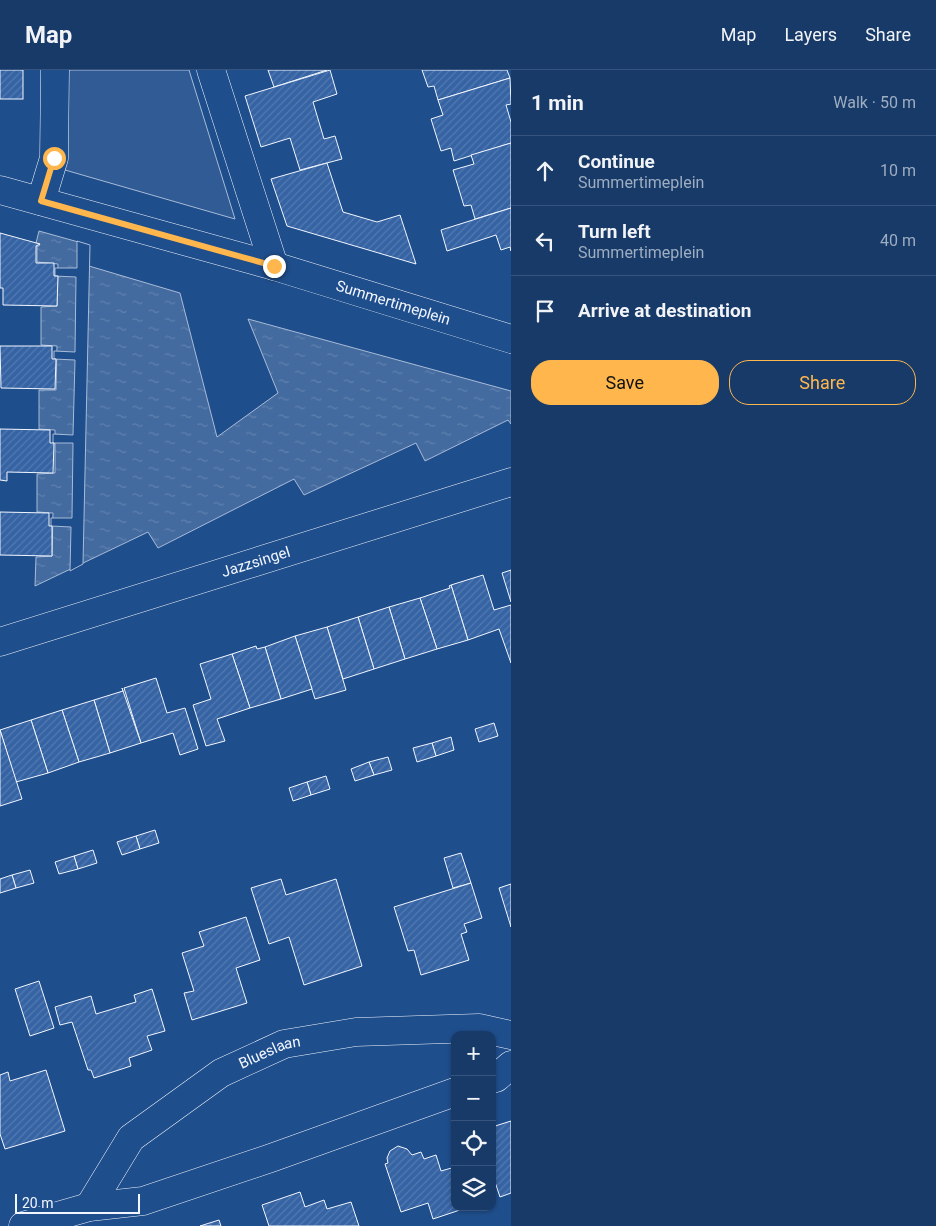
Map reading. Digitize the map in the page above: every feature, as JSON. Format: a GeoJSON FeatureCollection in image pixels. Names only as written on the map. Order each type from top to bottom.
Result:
{"type":"FeatureCollection","features":[{"type":"Feature","properties":{"kind":"street"},"geometry":{"type":"LineString","coordinates":[[41,201],[54,158],[55,70]]}},
{"type":"Feature","properties":{"kind":"street"},"geometry":{"type":"LineString","coordinates":[[211,70],[274,266]]}},
{"type":"Feature","properties":{"kind":"street","name":"Summertimeplein"},"geometry":{"type":"LineString","coordinates":[[0,190],[274,266],[511,339]]}},
{"type":"Feature","properties":{"kind":"street","name":"Jazzsingel"},"geometry":{"type":"LineString","coordinates":[[0,642],[511,482]]}},
{"type":"Feature","properties":{"kind":"street","name":"Blueslaan"},"geometry":{"type":"LineString","coordinates":[[89,1207],[131,1138],[221,1073],[284,1044],[365,1032],[479,1028],[511,1035]]}},
{"type":"Feature","properties":{"kind":"street"},"geometry":{"type":"LineString","coordinates":[[496,1078],[511,1065]]}},
{"type":"Feature","properties":{"kind":"street"},"geometry":{"type":"LineString","coordinates":[[23,1226],[89,1207],[143,1201],[272,1158],[451,1093]]}},
{"type":"Feature","properties":{"kind":"shaded area"},"geometry":{"type":"Polygon","coordinates":[[[68,70],[189,70],[235,219],[65,170],[68,70]]]}},
{"type":"Feature","properties":{"kind":"water"},"geometry":{"type":"Polygon","coordinates":[[[39,231],[89,245],[89,266],[180,293],[217,437],[278,393],[248,319],[511,391],[511,424],[508,420],[425,461],[416,443],[304,495],[294,479],[158,548],[148,532],[35,586],[36,557],[52,556],[53,513],[37,512],[37,474],[55,473],[55,430],[39,429],[39,390],[56,390],[57,346],[41,345],[41,307],[57,306],[58,264],[37,262],[37,246],[40,244],[36,243],[39,231]]]}},
{"type":"Feature","properties":{"kind":"pier"},"geometry":{"type":"Polygon","coordinates":[[[77,241],[90,245],[83,564],[70,571],[71,527],[51,526],[51,518],[72,518],[73,443],[53,443],[53,434],[73,435],[75,360],[54,359],[54,351],[75,352],[76,277],[55,276],[55,268],[77,268],[77,241]]]}},
{"type":"Feature","properties":{"kind":"building"},"geometry":{"type":"Polygon","coordinates":[[[0,70],[23,70],[23,99],[0,99],[0,70]]]}},
{"type":"Feature","properties":{"kind":"building"},"geometry":{"type":"Polygon","coordinates":[[[268,70],[327,70],[274,87],[268,70]]]}},
{"type":"Feature","properties":{"kind":"building"},"geometry":{"type":"Polygon","coordinates":[[[330,70],[337,94],[313,102],[324,139],[335,136],[342,159],[300,170],[290,138],[261,147],[245,96],[330,70]]]}},
{"type":"Feature","properties":{"kind":"building"},"geometry":{"type":"Polygon","coordinates":[[[422,70],[507,70],[510,78],[438,100],[434,86],[428,87],[422,70]]]}},
{"type":"Feature","properties":{"kind":"building"},"geometry":{"type":"Polygon","coordinates":[[[510,78],[511,104],[506,105],[511,122],[511,143],[454,161],[451,148],[441,151],[431,119],[443,115],[438,100],[510,78]]]}},
{"type":"Feature","properties":{"kind":"building"},"geometry":{"type":"Polygon","coordinates":[[[511,143],[511,208],[475,219],[471,205],[464,206],[453,170],[474,164],[471,155],[511,143]]]}},
{"type":"Feature","properties":{"kind":"building"},"geometry":{"type":"Polygon","coordinates":[[[327,163],[343,212],[377,222],[400,215],[416,264],[287,226],[271,179],[327,163]]]}},
{"type":"Feature","properties":{"kind":"building"},"geometry":{"type":"Polygon","coordinates":[[[511,208],[511,251],[510,247],[501,250],[496,235],[447,251],[441,230],[511,208]]]}},
{"type":"Feature","properties":{"kind":"building"},"geometry":{"type":"Polygon","coordinates":[[[0,233],[40,244],[36,246],[36,263],[54,263],[54,276],[58,276],[57,306],[3,305],[3,288],[0,288],[0,233]]]}},
{"type":"Feature","properties":{"kind":"building"},"geometry":{"type":"Polygon","coordinates":[[[0,346],[52,346],[52,359],[56,359],[55,389],[1,388],[0,346]]]}},
{"type":"Feature","properties":{"kind":"building"},"geometry":{"type":"Polygon","coordinates":[[[0,429],[50,430],[50,443],[54,443],[53,473],[7,472],[7,481],[0,480],[0,429]]]}},
{"type":"Feature","properties":{"kind":"building"},"geometry":{"type":"Polygon","coordinates":[[[0,512],[49,513],[49,526],[52,526],[52,556],[0,555],[0,512]]]}},
{"type":"Feature","properties":{"kind":"building"},"geometry":{"type":"Polygon","coordinates":[[[511,570],[511,602],[502,573],[511,570]]]}},
{"type":"Feature","properties":{"kind":"building"},"geometry":{"type":"Polygon","coordinates":[[[483,575],[494,610],[511,605],[511,663],[499,629],[468,640],[451,585],[483,575]]]}},
{"type":"Feature","properties":{"kind":"building"},"geometry":{"type":"Polygon","coordinates":[[[451,585],[468,640],[437,649],[420,598],[450,588],[449,586],[451,585]]]}},
{"type":"Feature","properties":{"kind":"building"},"geometry":{"type":"Polygon","coordinates":[[[420,598],[437,649],[405,659],[389,607],[420,598]]]}},
{"type":"Feature","properties":{"kind":"building"},"geometry":{"type":"Polygon","coordinates":[[[389,607],[405,659],[374,669],[358,617],[389,607]]]}},
{"type":"Feature","properties":{"kind":"building"},"geometry":{"type":"Polygon","coordinates":[[[358,617],[374,669],[343,679],[327,627],[358,617]]]}},
{"type":"Feature","properties":{"kind":"building"},"geometry":{"type":"Polygon","coordinates":[[[327,627],[346,690],[315,699],[295,636],[327,627]]]}},
{"type":"Feature","properties":{"kind":"building"},"geometry":{"type":"Polygon","coordinates":[[[295,636],[312,689],[281,699],[265,647],[295,636]]]}},
{"type":"Feature","properties":{"kind":"building"},"geometry":{"type":"Polygon","coordinates":[[[256,646],[257,649],[265,647],[281,699],[250,708],[232,654],[256,646]]]}},
{"type":"Feature","properties":{"kind":"building"},"geometry":{"type":"Polygon","coordinates":[[[232,654],[250,708],[217,719],[225,741],[206,746],[193,705],[211,699],[200,664],[232,654]]]}},
{"type":"Feature","properties":{"kind":"building"},"geometry":{"type":"Polygon","coordinates":[[[156,678],[167,713],[185,708],[198,749],[180,755],[173,733],[141,743],[124,688],[156,678]]]}},
{"type":"Feature","properties":{"kind":"building"},"geometry":{"type":"Polygon","coordinates":[[[122,688],[141,743],[110,753],[94,700],[123,691],[122,688]]]}},
{"type":"Feature","properties":{"kind":"building"},"geometry":{"type":"Polygon","coordinates":[[[94,700],[110,753],[79,762],[62,710],[94,700]]]}},
{"type":"Feature","properties":{"kind":"building"},"geometry":{"type":"Polygon","coordinates":[[[62,710],[79,762],[48,773],[31,720],[62,710]]]}},
{"type":"Feature","properties":{"kind":"building"},"geometry":{"type":"Polygon","coordinates":[[[31,720],[48,773],[16,782],[0,730],[31,720]]]}},
{"type":"Feature","properties":{"kind":"building"},"geometry":{"type":"Polygon","coordinates":[[[494,723],[498,736],[479,742],[475,729],[494,723]]]}},
{"type":"Feature","properties":{"kind":"building"},"geometry":{"type":"Polygon","coordinates":[[[0,730],[22,799],[0,806],[0,730]]]}},
{"type":"Feature","properties":{"kind":"building"},"geometry":{"type":"Polygon","coordinates":[[[451,737],[454,750],[436,756],[432,743],[451,737]]]}},
{"type":"Feature","properties":{"kind":"building"},"geometry":{"type":"Polygon","coordinates":[[[432,743],[436,756],[417,762],[413,748],[432,743]]]}},
{"type":"Feature","properties":{"kind":"building"},"geometry":{"type":"Polygon","coordinates":[[[388,757],[392,770],[374,775],[369,762],[388,757]]]}},
{"type":"Feature","properties":{"kind":"building"},"geometry":{"type":"Polygon","coordinates":[[[369,762],[374,775],[355,781],[351,769],[369,762]]]}},
{"type":"Feature","properties":{"kind":"building"},"geometry":{"type":"Polygon","coordinates":[[[326,776],[330,789],[311,795],[307,782],[326,776]]]}},
{"type":"Feature","properties":{"kind":"building"},"geometry":{"type":"Polygon","coordinates":[[[307,782],[311,795],[293,801],[289,788],[307,782]]]}},
{"type":"Feature","properties":{"kind":"building"},"geometry":{"type":"Polygon","coordinates":[[[155,830],[159,843],[140,849],[136,836],[155,830]]]}},
{"type":"Feature","properties":{"kind":"building"},"geometry":{"type":"Polygon","coordinates":[[[136,836],[140,849],[122,855],[117,842],[136,836]]]}},
{"type":"Feature","properties":{"kind":"building"},"geometry":{"type":"Polygon","coordinates":[[[93,850],[97,863],[78,869],[74,856],[93,850]]]}},
{"type":"Feature","properties":{"kind":"building"},"geometry":{"type":"Polygon","coordinates":[[[461,853],[471,883],[453,888],[444,858],[461,853]]]}},
{"type":"Feature","properties":{"kind":"building"},"geometry":{"type":"Polygon","coordinates":[[[74,856],[78,869],[59,874],[55,862],[74,856]]]}},
{"type":"Feature","properties":{"kind":"building"},"geometry":{"type":"Polygon","coordinates":[[[30,870],[34,883],[16,888],[12,875],[30,870]]]}},
{"type":"Feature","properties":{"kind":"building"},"geometry":{"type":"Polygon","coordinates":[[[12,875],[16,888],[0,893],[0,879],[12,875]]]}},
{"type":"Feature","properties":{"kind":"building"},"geometry":{"type":"Polygon","coordinates":[[[281,879],[286,895],[336,879],[362,966],[304,985],[289,937],[269,944],[251,888],[281,879]]]}},
{"type":"Feature","properties":{"kind":"building"},"geometry":{"type":"Polygon","coordinates":[[[471,883],[482,918],[464,924],[467,932],[461,934],[469,960],[421,975],[414,950],[408,951],[394,907],[471,883]]]}},
{"type":"Feature","properties":{"kind":"building"},"geometry":{"type":"Polygon","coordinates":[[[511,884],[511,927],[499,888],[511,884]]]}},
{"type":"Feature","properties":{"kind":"building"},"geometry":{"type":"Polygon","coordinates":[[[246,917],[260,960],[236,968],[247,1003],[192,1020],[184,993],[194,991],[182,953],[204,946],[199,932],[246,917]]]}},
{"type":"Feature","properties":{"kind":"building"},"geometry":{"type":"Polygon","coordinates":[[[39,981],[54,1028],[30,1036],[15,989],[39,981]]]}},
{"type":"Feature","properties":{"kind":"building"},"geometry":{"type":"Polygon","coordinates":[[[152,989],[165,1031],[147,1036],[152,1050],[129,1058],[131,1066],[94,1078],[91,1070],[88,1070],[72,1022],[60,1025],[55,1007],[91,996],[96,1014],[136,1002],[134,995],[152,989]]]}},
{"type":"Feature","properties":{"kind":"building"},"geometry":{"type":"Polygon","coordinates":[[[46,1070],[65,1131],[5,1149],[0,1134],[0,1075],[8,1072],[10,1081],[46,1070]]]}},
{"type":"Feature","properties":{"kind":"building"},"geometry":{"type":"Polygon","coordinates":[[[511,1121],[511,1193],[500,1197],[496,1185],[496,1126],[511,1121]]]}},
{"type":"Feature","properties":{"kind":"building"},"geometry":{"type":"Polygon","coordinates":[[[398,1146],[407,1149],[412,1155],[421,1152],[424,1159],[436,1155],[441,1171],[451,1168],[451,1211],[457,1211],[433,1219],[428,1203],[401,1212],[385,1164],[388,1163],[387,1158],[390,1151],[398,1146]]]}},
{"type":"Feature","properties":{"kind":"building"},"geometry":{"type":"Polygon","coordinates":[[[300,1192],[305,1207],[324,1200],[327,1209],[351,1202],[359,1226],[269,1226],[262,1205],[300,1192]]]}},
{"type":"Feature","properties":{"kind":"building"},"geometry":{"type":"Polygon","coordinates":[[[219,1220],[221,1226],[200,1226],[219,1220]]]}},
{"type":"Feature","properties":{"kind":"route"},"geometry":{"type":"LineString","coordinates":[[54,158],[41,201],[274,266]]}}]}
